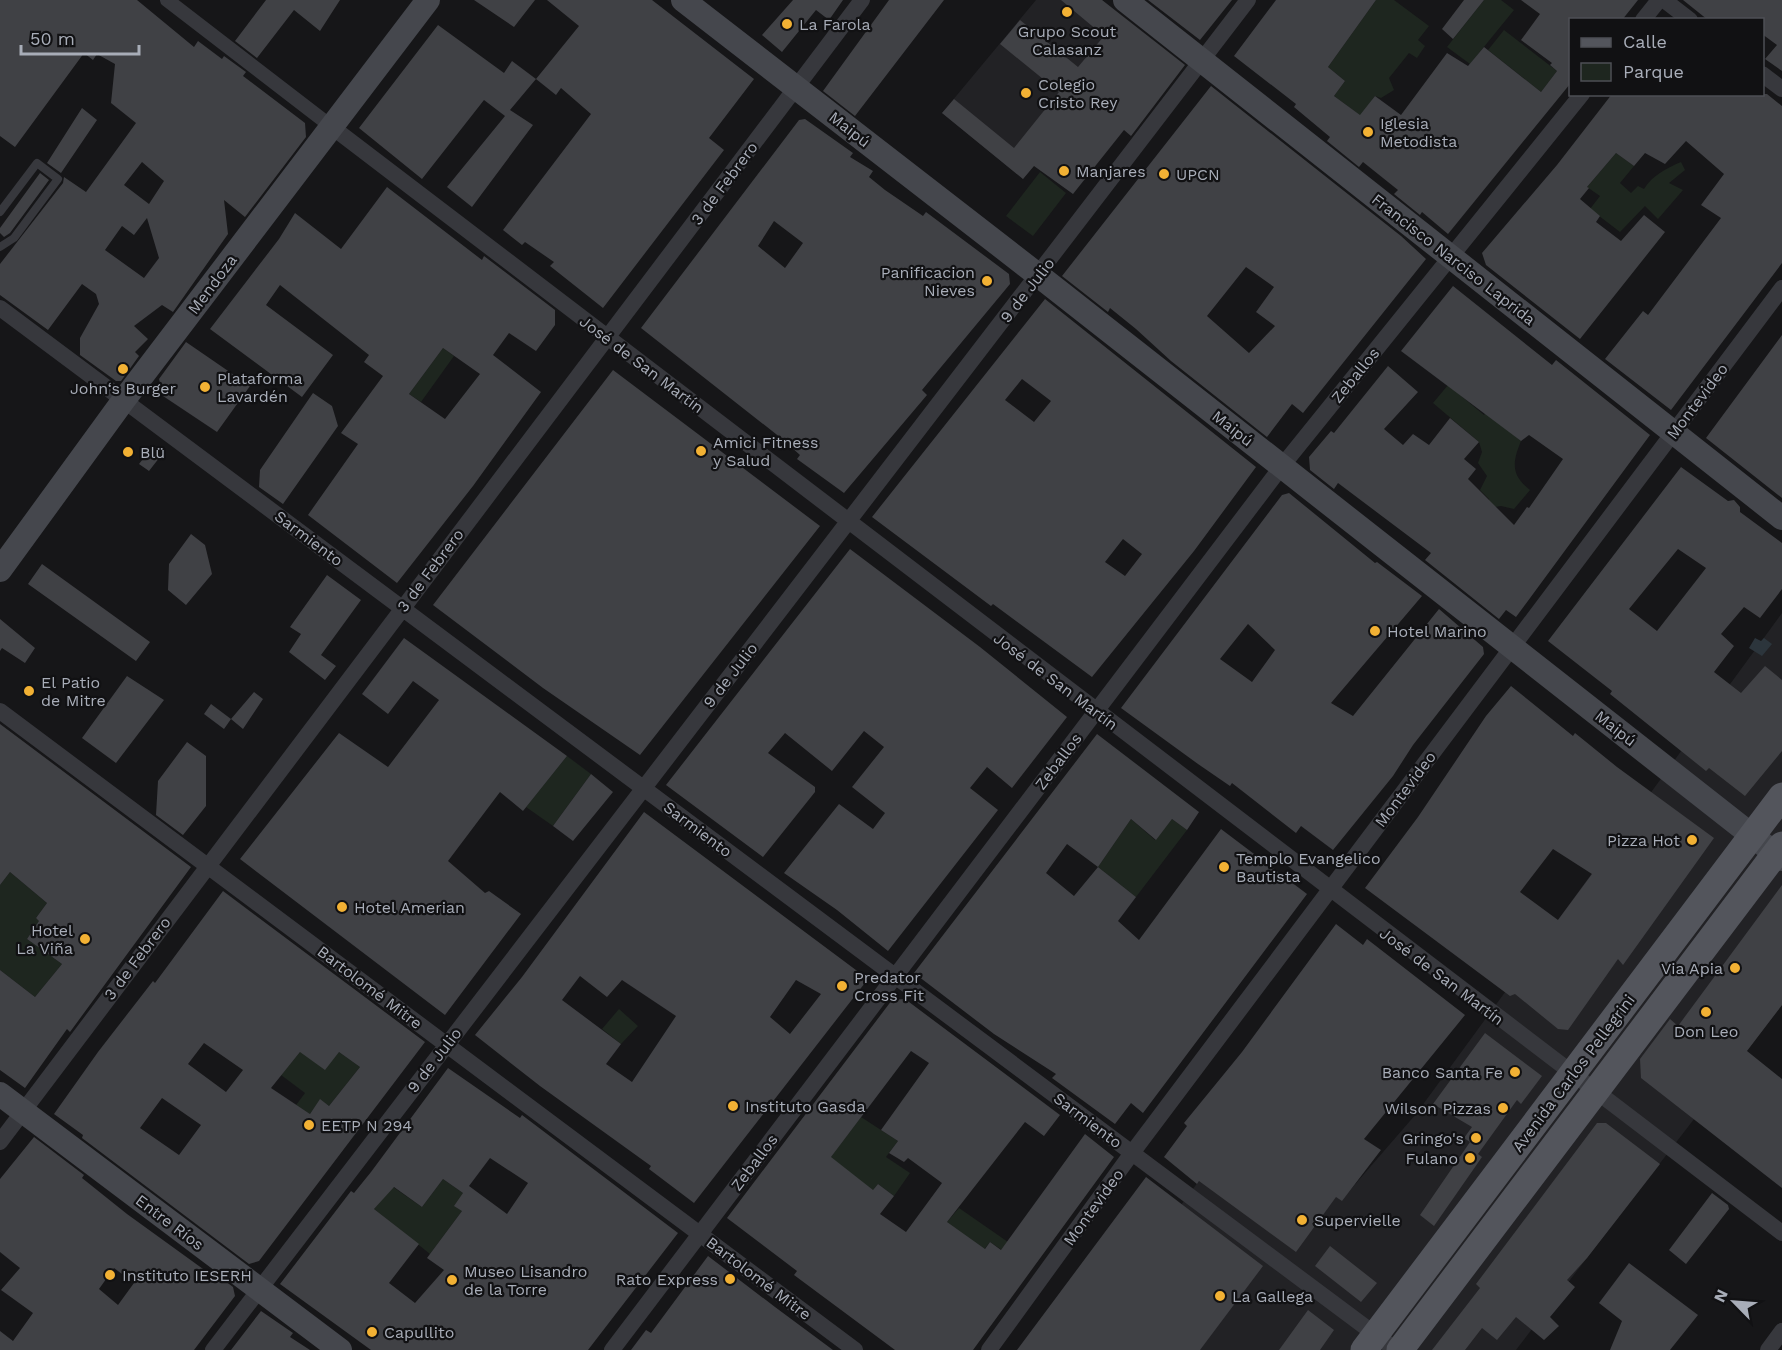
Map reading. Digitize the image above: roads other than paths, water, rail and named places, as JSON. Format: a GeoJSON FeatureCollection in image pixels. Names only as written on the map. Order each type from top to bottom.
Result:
{"type":"FeatureCollection","features":[{"type":"Feature","properties":{"kind":"main road","name":"Mendoza"},"geometry":{"type":"LineString","coordinates":[[0,570],[123,401],[428,0]]}},
{"type":"Feature","properties":{"kind":"main road","name":"Maipú"},"geometry":{"type":"LineString","coordinates":[[683,0],[1038,275],[1752,836],[1780,852]]}},
{"type":"Feature","properties":{"kind":"main road","name":"Francisco Narciso Laprida"},"geometry":{"type":"LineString","coordinates":[[1125,0],[1782,518]]}},
{"type":"Feature","properties":{"kind":"main road","name":"Avenida Carlos Pellegrini"},"geometry":{"type":"LineString","coordinates":[[1384,1346],[1572,1075],[1782,796]]}},
{"type":"Feature","properties":{"kind":"main road","name":"Avenida Carlos Pellegrini"},"geometry":{"type":"LineString","coordinates":[[1384,1346],[1594,1092],[1780,852]]}},
{"type":"Feature","properties":{"kind":"main road","name":"Entre Ríos"},"geometry":{"type":"LineString","coordinates":[[0,1094],[340,1350]]}},
{"type":"Feature","properties":{"kind":"street"},"geometry":{"type":"LineString","coordinates":[[167,0],[332,127]]}},
{"type":"Feature","properties":{"kind":"street","name":"3 de Febrero"},"geometry":{"type":"LineString","coordinates":[[0,1142],[862,0]]}},
{"type":"Feature","properties":{"kind":"street","name":"9 de Julio"},"geometry":{"type":"LineString","coordinates":[[213,1350],[1248,0]]}},
{"type":"Feature","properties":{"kind":"street"},"geometry":{"type":"LineString","coordinates":[[1645,18],[1659,0]]}},
{"type":"Feature","properties":{"kind":"street"},"geometry":{"type":"LineString","coordinates":[[1664,0],[1687,18]]}},
{"type":"Feature","properties":{"kind":"street"},"geometry":{"type":"LineString","coordinates":[[1764,76],[1782,89]]}},
{"type":"Feature","properties":{"kind":"street","name":"Zeballos"},"geometry":{"type":"LineString","coordinates":[[612,1350],[1282,466],[1580,96]]}},
{"type":"Feature","properties":{"kind":"street","name":"José de San Martín"},"geometry":{"type":"LineString","coordinates":[[332,127],[1329,890],[1782,1233]]}},
{"type":"Feature","properties":{"kind":"street","name":"Montevideo"},"geometry":{"type":"LineString","coordinates":[[989,1350],[1132,1153],[1782,288]]}},
{"type":"Feature","properties":{"kind":"street","name":"Sarmiento"},"geometry":{"type":"LineString","coordinates":[[0,308],[1132,1153],[1384,1346]]}},
{"type":"Feature","properties":{"kind":"street","name":"Bartolomé Mitre"},"geometry":{"type":"LineString","coordinates":[[0,711],[855,1350]]}},
{"type":"Feature","properties":{"kind":"street"},"geometry":{"type":"LineString","coordinates":[[1768,1350],[1782,1331]]}},
{"type":"Feature","properties":{"kind":"lane"},"geometry":{"type":"LineString","coordinates":[[0,212],[37,163],[58,179],[14,238],[0,246]]}},
{"type":"Feature","properties":{"kind":"place","name":"Grupo Scout Calasanz"},"geometry":{"type":"Point","coordinates":[1067,12]}},
{"type":"Feature","properties":{"kind":"place","name":"La Farola"},"geometry":{"type":"Point","coordinates":[787,24]}},
{"type":"Feature","properties":{"kind":"place","name":"Colegio Cristo Rey"},"geometry":{"type":"Point","coordinates":[1026,93]}},
{"type":"Feature","properties":{"kind":"place","name":"Iglesia Metodista"},"geometry":{"type":"Point","coordinates":[1368,132]}},
{"type":"Feature","properties":{"kind":"place","name":"Manjares"},"geometry":{"type":"Point","coordinates":[1064,171]}},
{"type":"Feature","properties":{"kind":"place","name":"UPCN"},"geometry":{"type":"Point","coordinates":[1164,174]}},
{"type":"Feature","properties":{"kind":"place","name":"Panificacion Nieves"},"geometry":{"type":"Point","coordinates":[987,281]}},
{"type":"Feature","properties":{"kind":"place","name":"John‘s Burger"},"geometry":{"type":"Point","coordinates":[123,369]}},
{"type":"Feature","properties":{"kind":"place","name":"Plataforma Lavardén"},"geometry":{"type":"Point","coordinates":[205,387]}},
{"type":"Feature","properties":{"kind":"place","name":"Amici Fitness y Salud"},"geometry":{"type":"Point","coordinates":[701,451]}},
{"type":"Feature","properties":{"kind":"place","name":"Blü"},"geometry":{"type":"Point","coordinates":[128,452]}},
{"type":"Feature","properties":{"kind":"place","name":"Hotel Marino"},"geometry":{"type":"Point","coordinates":[1375,631]}},
{"type":"Feature","properties":{"kind":"place","name":"El Patio de Mitre"},"geometry":{"type":"Point","coordinates":[29,691]}},
{"type":"Feature","properties":{"kind":"place","name":"Pizza Hot"},"geometry":{"type":"Point","coordinates":[1692,840]}},
{"type":"Feature","properties":{"kind":"place","name":"Templo Evangelico Bautista"},"geometry":{"type":"Point","coordinates":[1224,867]}},
{"type":"Feature","properties":{"kind":"place","name":"Hotel Amerian"},"geometry":{"type":"Point","coordinates":[342,907]}},
{"type":"Feature","properties":{"kind":"place","name":"Hotel La Viña"},"geometry":{"type":"Point","coordinates":[85,939]}},
{"type":"Feature","properties":{"kind":"place","name":"Via Apia"},"geometry":{"type":"Point","coordinates":[1735,968]}},
{"type":"Feature","properties":{"kind":"place","name":"Predator Cross Fit"},"geometry":{"type":"Point","coordinates":[842,986]}},
{"type":"Feature","properties":{"kind":"place","name":"Don Leo"},"geometry":{"type":"Point","coordinates":[1706,1012]}},
{"type":"Feature","properties":{"kind":"place","name":"Banco Santa Fe"},"geometry":{"type":"Point","coordinates":[1515,1072]}},
{"type":"Feature","properties":{"kind":"place","name":"Instituto Gasda"},"geometry":{"type":"Point","coordinates":[733,1106]}},
{"type":"Feature","properties":{"kind":"place","name":"Wilson Pizzas"},"geometry":{"type":"Point","coordinates":[1503,1108]}},
{"type":"Feature","properties":{"kind":"place","name":"EETP N 294"},"geometry":{"type":"Point","coordinates":[309,1125]}},
{"type":"Feature","properties":{"kind":"place","name":"Gringo's"},"geometry":{"type":"Point","coordinates":[1476,1138]}},
{"type":"Feature","properties":{"kind":"place","name":"Fulano"},"geometry":{"type":"Point","coordinates":[1470,1158]}},
{"type":"Feature","properties":{"kind":"place","name":"Supervielle"},"geometry":{"type":"Point","coordinates":[1302,1220]}},
{"type":"Feature","properties":{"kind":"place","name":"Instituto IESERH"},"geometry":{"type":"Point","coordinates":[110,1275]}},
{"type":"Feature","properties":{"kind":"place","name":"Rato Express"},"geometry":{"type":"Point","coordinates":[730,1279]}},
{"type":"Feature","properties":{"kind":"place","name":"Museo Lisandro de la Torre"},"geometry":{"type":"Point","coordinates":[452,1280]}},
{"type":"Feature","properties":{"kind":"place","name":"La Gallega"},"geometry":{"type":"Point","coordinates":[1220,1296]}},
{"type":"Feature","properties":{"kind":"place","name":"Capullito"},"geometry":{"type":"Point","coordinates":[372,1332]}}]}
